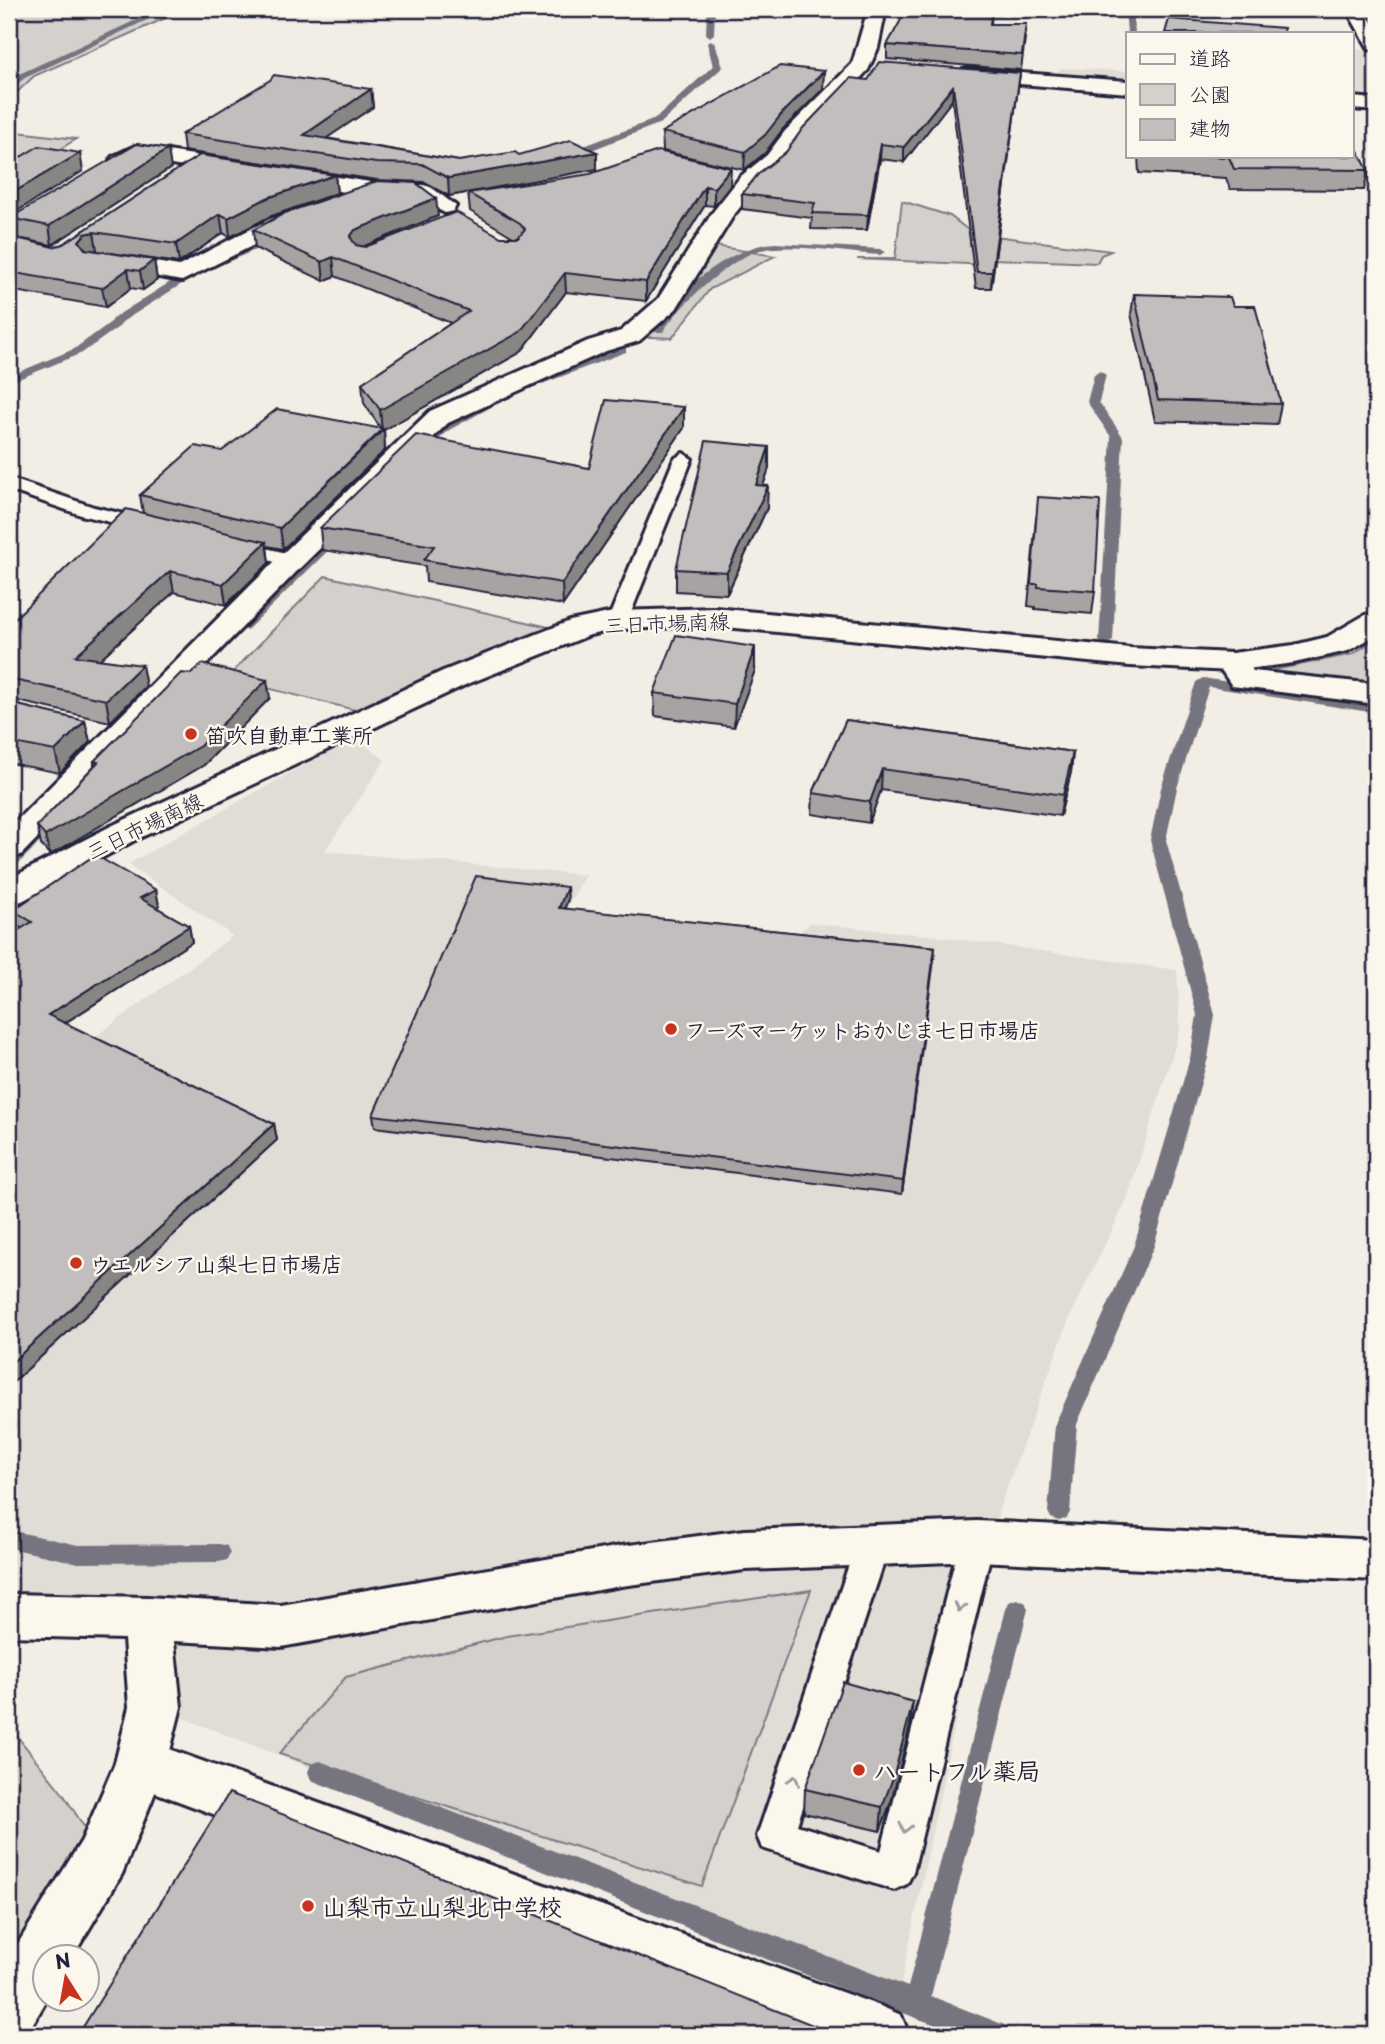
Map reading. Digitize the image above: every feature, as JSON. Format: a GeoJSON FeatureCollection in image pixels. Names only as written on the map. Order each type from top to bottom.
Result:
{"type":"FeatureCollection","features":[{"type":"Feature","properties":{"kind":"street"},"geometry":{"type":"LineString","coordinates":[[9,848],[292,560],[439,417],[597,346],[630,336],[667,304],[716,223],[749,181],[775,160],[793,136],[860,66],[868,48],[877,9]]}},
{"type":"Feature","properties":{"kind":"street"},"geometry":{"type":"LineString","coordinates":[[1355,9],[1376,45]]}},
{"type":"Feature","properties":{"kind":"street"},"geometry":{"type":"LineString","coordinates":[[860,66],[888,69]]}},
{"type":"Feature","properties":{"kind":"street"},"geometry":{"type":"LineString","coordinates":[[942,73],[1126,87]]}},
{"type":"Feature","properties":{"kind":"street"},"geometry":{"type":"LineString","coordinates":[[1354,103],[1376,105]]}},
{"type":"Feature","properties":{"kind":"street"},"geometry":{"type":"LineString","coordinates":[[157,156],[189,137]]}},
{"type":"Feature","properties":{"kind":"street"},"geometry":{"type":"LineString","coordinates":[[100,174],[135,153],[377,190],[423,192],[458,219],[435,228]]}},
{"type":"Feature","properties":{"kind":"street"},"geometry":{"type":"LineString","coordinates":[[176,178],[198,163]]}},
{"type":"Feature","properties":{"kind":"street"},"geometry":{"type":"LineString","coordinates":[[723,175],[749,181]]}},
{"type":"Feature","properties":{"kind":"street"},"geometry":{"type":"LineString","coordinates":[[97,260],[182,274],[278,224],[377,190]]}},
{"type":"Feature","properties":{"kind":"street"},"geometry":{"type":"LineString","coordinates":[[444,206],[471,202]]}},
{"type":"Feature","properties":{"kind":"street","name":"三日市場南線"},"geometry":{"type":"LineString","coordinates":[[9,893],[121,834],[454,678],[581,628],[618,620],[715,617],[1130,657],[1231,662],[1294,654],[1337,644],[1376,622]]}},
{"type":"Feature","properties":{"kind":"street"},"geometry":{"type":"LineString","coordinates":[[1231,662],[1243,679],[1376,694]]}},
{"type":"Feature","properties":{"kind":"street"},"geometry":{"type":"LineString","coordinates":[[83,728],[120,737]]}},
{"type":"Feature","properties":{"kind":"street"},"geometry":{"type":"LineString","coordinates":[[9,1615],[147,1618],[281,1626],[621,1566],[745,1550],[873,1544],[976,1541],[1376,1560]]}},
{"type":"Feature","properties":{"kind":"street"},"geometry":{"type":"LineString","coordinates":[[9,2010],[103,1856],[141,1763],[155,1707],[147,1618]]}},
{"type":"Feature","properties":{"kind":"street"},"geometry":{"type":"LineString","coordinates":[[141,1763],[880,2035]]}},
{"type":"Feature","properties":{"kind":"lane"},"geometry":{"type":"LineString","coordinates":[[618,620],[683,459]]}},
{"type":"Feature","properties":{"kind":"lane"},"geometry":{"type":"LineString","coordinates":[[9,484],[88,511],[169,531]]}},
{"type":"Feature","properties":{"kind":"lane"},"geometry":{"type":"LineString","coordinates":[[210,541],[292,560]]}},
{"type":"Feature","properties":{"kind":"lane"},"geometry":{"type":"LineString","coordinates":[[873,1544],[775,1836],[894,1872],[976,1541]]}},
{"type":"Feature","properties":{"kind":"shaded area"},"geometry":{"type":"Polygon","coordinates":[[[1354,49],[1368,50],[1376,66],[1376,105],[1354,103],[1354,49]]]}},
{"type":"Feature","properties":{"kind":"shaded area"},"geometry":{"type":"Polygon","coordinates":[[[1061,68],[1126,71],[1126,87],[1050,82],[1061,68]]]}},
{"type":"Feature","properties":{"kind":"shaded area"},"geometry":{"type":"Polygon","coordinates":[[[354,737],[385,760],[325,851],[585,875],[560,920],[786,945],[810,923],[936,936],[1177,970],[1180,1030],[1127,1199],[1069,1319],[999,1509],[898,1998],[155,1707],[147,1618],[9,1615],[9,1103],[233,936],[128,864],[354,737]]]}},
{"type":"Feature","properties":{"kind":"green space"},"geometry":{"type":"Polygon","coordinates":[[[16,9],[186,9],[34,76],[9,100],[9,13],[16,9]]]}},
{"type":"Feature","properties":{"kind":"green space"},"geometry":{"type":"Polygon","coordinates":[[[9,131],[76,139],[9,182],[9,131]]]}},
{"type":"Feature","properties":{"kind":"green space"},"geometry":{"type":"Polygon","coordinates":[[[902,201],[950,216],[972,233],[1111,251],[1101,255],[1097,263],[992,259],[990,265],[857,259],[895,259],[902,201]]]}},
{"type":"Feature","properties":{"kind":"green space"},"geometry":{"type":"Polygon","coordinates":[[[703,244],[775,256],[710,289],[672,338],[630,336],[703,244]]]}},
{"type":"Feature","properties":{"kind":"green space"},"geometry":{"type":"Polygon","coordinates":[[[325,576],[562,630],[367,713],[227,678],[325,576]]]}},
{"type":"Feature","properties":{"kind":"green space"},"geometry":{"type":"Polygon","coordinates":[[[1376,638],[1376,694],[1261,681],[1259,673],[1353,654],[1376,638]]]}},
{"type":"Feature","properties":{"kind":"green space"},"geometry":{"type":"Polygon","coordinates":[[[811,1590],[702,1886],[279,1754],[346,1677],[507,1636],[811,1590]]]}},
{"type":"Feature","properties":{"kind":"green space"},"geometry":{"type":"Polygon","coordinates":[[[9,1726],[63,1794],[103,1856],[51,1942],[32,1942],[32,1972],[9,2010],[9,1726]]]}},
{"type":"Feature","properties":{"kind":"building"},"geometry":{"type":"Polygon","coordinates":[[[907,9],[992,10],[990,24],[1026,24],[1022,55],[887,45],[907,9]]]}},
{"type":"Feature","properties":{"kind":"building"},"geometry":{"type":"Polygon","coordinates":[[[1169,19],[1284,28],[1283,32],[1165,32],[1169,19]]]}},
{"type":"Feature","properties":{"kind":"building"},"geometry":{"type":"Polygon","coordinates":[[[879,62],[1020,73],[992,272],[977,272],[953,86],[904,147],[881,144],[868,215],[812,213],[815,203],[742,194],[759,173],[786,152],[803,128],[851,78],[868,80],[879,62]]]}},
{"type":"Feature","properties":{"kind":"building"},"geometry":{"type":"Polygon","coordinates":[[[780,66],[824,71],[784,111],[765,135],[745,152],[662,132],[780,66]]]}},
{"type":"Feature","properties":{"kind":"building"},"geometry":{"type":"Polygon","coordinates":[[[274,75],[371,89],[304,135],[459,161],[515,152],[519,155],[571,140],[597,152],[448,178],[422,164],[376,163],[182,134],[274,75]]]}},
{"type":"Feature","properties":{"kind":"building"},"geometry":{"type":"Polygon","coordinates":[[[1354,143],[1368,170],[1234,169],[1229,158],[1354,158],[1354,143]]]}},
{"type":"Feature","properties":{"kind":"building"},"geometry":{"type":"Polygon","coordinates":[[[137,144],[168,149],[49,226],[10,218],[137,144]]]}},
{"type":"Feature","properties":{"kind":"building"},"geometry":{"type":"Polygon","coordinates":[[[39,146],[80,153],[9,195],[9,164],[39,146]]]}},
{"type":"Feature","properties":{"kind":"building"},"geometry":{"type":"Polygon","coordinates":[[[658,151],[731,168],[714,188],[705,186],[646,282],[565,273],[520,332],[380,410],[362,383],[469,311],[333,257],[322,262],[253,230],[285,213],[377,181],[416,183],[436,198],[355,230],[350,237],[356,245],[365,247],[456,212],[501,237],[518,237],[525,229],[520,223],[468,193],[590,174],[658,151]]]}},
{"type":"Feature","properties":{"kind":"building"},"geometry":{"type":"Polygon","coordinates":[[[200,155],[335,175],[267,198],[228,218],[220,214],[176,244],[94,232],[85,234],[79,241],[85,249],[154,260],[140,271],[128,269],[102,288],[9,272],[9,236],[53,247],[63,244],[200,155]]]}},
{"type":"Feature","properties":{"kind":"building"},"geometry":{"type":"Polygon","coordinates":[[[1134,294],[1230,297],[1233,306],[1255,306],[1281,404],[1158,400],[1134,294]]]}},
{"type":"Feature","properties":{"kind":"building"},"geometry":{"type":"Polygon","coordinates":[[[606,400],[684,407],[562,583],[424,560],[434,546],[320,528],[416,435],[589,468],[606,400]]]}},
{"type":"Feature","properties":{"kind":"building"},"geometry":{"type":"Polygon","coordinates":[[[277,409],[383,429],[280,528],[140,495],[195,446],[222,451],[277,409]]]}},
{"type":"Feature","properties":{"kind":"building"},"geometry":{"type":"Polygon","coordinates":[[[706,441],[769,447],[756,485],[768,486],[727,572],[676,569],[706,441]]]}},
{"type":"Feature","properties":{"kind":"building"},"geometry":{"type":"Polygon","coordinates":[[[1038,497],[1100,501],[1095,591],[1038,587],[1038,584],[1031,584],[1038,497]]]}},
{"type":"Feature","properties":{"kind":"building"},"geometry":{"type":"Polygon","coordinates":[[[126,509],[266,542],[223,584],[170,571],[75,656],[142,665],[106,700],[9,679],[9,624],[126,509]]]}},
{"type":"Feature","properties":{"kind":"building"},"geometry":{"type":"Polygon","coordinates":[[[676,635],[755,647],[735,704],[654,693],[676,635]]]}},
{"type":"Feature","properties":{"kind":"building"},"geometry":{"type":"Polygon","coordinates":[[[202,664],[267,680],[200,746],[45,836],[37,826],[98,762],[94,761],[181,673],[191,674],[202,664]]]}},
{"type":"Feature","properties":{"kind":"building"},"geometry":{"type":"Polygon","coordinates":[[[9,703],[85,721],[55,751],[9,742],[9,703]]]}},
{"type":"Feature","properties":{"kind":"building"},"geometry":{"type":"Polygon","coordinates":[[[846,720],[1073,752],[1063,795],[882,769],[870,802],[813,793],[846,720]]]}},
{"type":"Feature","properties":{"kind":"building","name":"ウエルシア山梨七日市場店"},"geometry":{"type":"Polygon","coordinates":[[[95,855],[156,890],[140,898],[189,926],[48,1015],[274,1124],[9,1365],[9,936],[32,922],[13,910],[95,855]]]}},
{"type":"Feature","properties":{"kind":"building","name":"フーズマーケットおかじま七日市場店"},"geometry":{"type":"Polygon","coordinates":[[[476,876],[567,887],[559,908],[935,947],[903,1181],[373,1115],[476,876]]]}},
{"type":"Feature","properties":{"kind":"building","name":"ハートフル薬局"},"geometry":{"type":"Polygon","coordinates":[[[843,1682],[913,1702],[894,1775],[882,1807],[805,1789],[843,1682]]]}},
{"type":"Feature","properties":{"kind":"building","name":"山梨市立山梨北中学校"},"geometry":{"type":"Polygon","coordinates":[[[229,1793],[818,2027],[815,2035],[78,2035],[92,2012],[102,2012],[102,1997],[229,1793]]]}},
{"type":"Feature","properties":{"kind":"waterway"},"geometry":{"type":"LineString","coordinates":[[9,87],[22,76],[166,9]]}},
{"type":"Feature","properties":{"kind":"waterway"},"geometry":{"type":"LineString","coordinates":[[710,34],[711,9]]}},
{"type":"Feature","properties":{"kind":"waterway"},"geometry":{"type":"LineString","coordinates":[[1129,9],[1131,32]]}},
{"type":"Feature","properties":{"kind":"waterway"},"geometry":{"type":"LineString","coordinates":[[567,156],[658,121],[718,67],[711,43]]}},
{"type":"Feature","properties":{"kind":"waterway"},"geometry":{"type":"LineString","coordinates":[[9,380],[78,351],[116,324],[117,320],[187,276],[274,238]]}},
{"type":"Feature","properties":{"kind":"waterway"},"geometry":{"type":"LineString","coordinates":[[659,330],[675,308],[704,281],[751,250],[790,246],[880,252]]}},
{"type":"Feature","properties":{"kind":"waterway"},"geometry":{"type":"LineString","coordinates":[[530,384],[622,350]]}},
{"type":"Feature","properties":{"kind":"waterway"},"geometry":{"type":"LineString","coordinates":[[1100,375],[1093,402],[1117,437],[1106,641]]}},
{"type":"Feature","properties":{"kind":"waterway"},"geometry":{"type":"LineString","coordinates":[[416,455],[445,427],[489,403]]}},
{"type":"Feature","properties":{"kind":"waterway"},"geometry":{"type":"LineString","coordinates":[[242,627],[339,532]]}},
{"type":"Feature","properties":{"kind":"waterway"},"geometry":{"type":"LineString","coordinates":[[1059,1512],[1066,1424],[1144,1246],[1199,1058],[1206,1015],[1158,840],[1169,788],[1203,682],[1376,709]]}},
{"type":"Feature","properties":{"kind":"waterway"},"geometry":{"type":"LineString","coordinates":[[12,861],[33,840]]}},
{"type":"Feature","properties":{"kind":"waterway"},"geometry":{"type":"LineString","coordinates":[[9,1539],[78,1554],[219,1553]]}},
{"type":"Feature","properties":{"kind":"waterway"},"geometry":{"type":"LineString","coordinates":[[916,2003],[1017,1609]]}},
{"type":"Feature","properties":{"kind":"waterway"},"geometry":{"type":"LineString","coordinates":[[320,1772],[916,2003]]}},
{"type":"Feature","properties":{"kind":"waterway"},"geometry":{"type":"LineString","coordinates":[[916,2003],[998,2035]]}},
{"type":"Feature","properties":{"kind":"place","name":"笛吹自動車工業所"},"geometry":{"type":"Point","coordinates":[191,734]}},
{"type":"Feature","properties":{"kind":"place","name":"フーズマーケットおかじま七日市場店"},"geometry":{"type":"Point","coordinates":[671,1029]}},
{"type":"Feature","properties":{"kind":"place","name":"ウエルシア山梨七日市場店"},"geometry":{"type":"Point","coordinates":[76,1263]}},
{"type":"Feature","properties":{"kind":"place","name":"ハートフル薬局"},"geometry":{"type":"Point","coordinates":[859,1770]}},
{"type":"Feature","properties":{"kind":"place","name":"山梨市立山梨北中学校"},"geometry":{"type":"Point","coordinates":[308,1906]}}]}
